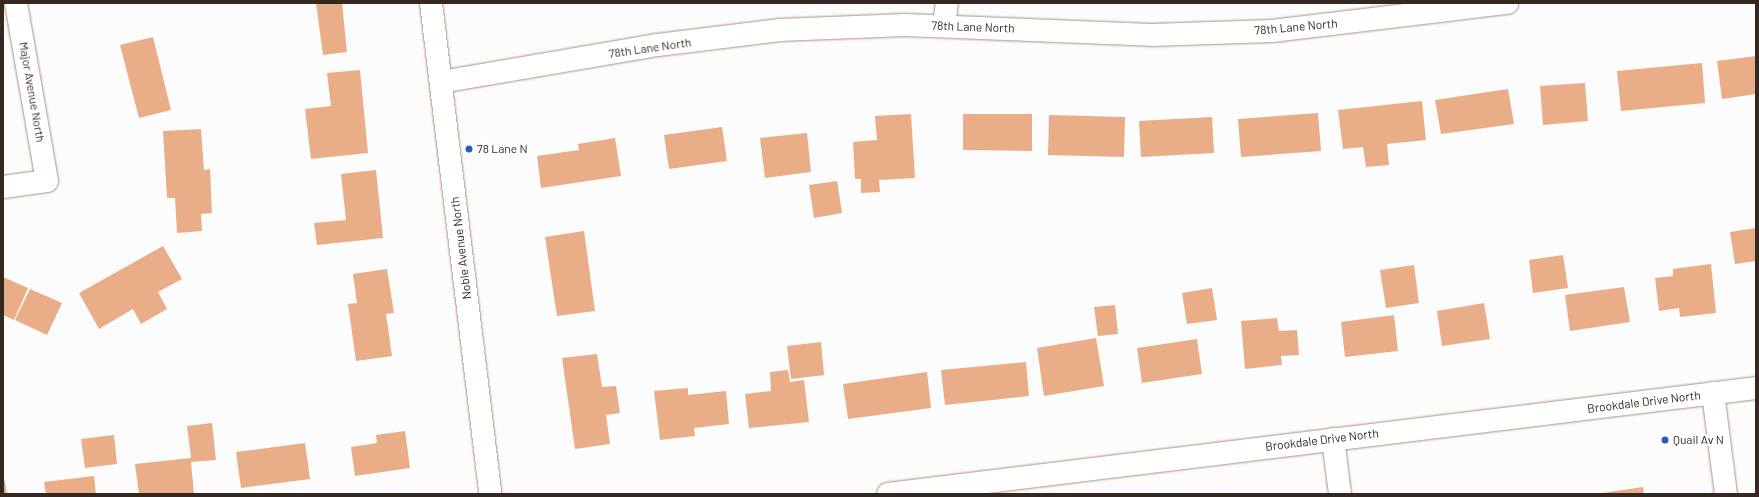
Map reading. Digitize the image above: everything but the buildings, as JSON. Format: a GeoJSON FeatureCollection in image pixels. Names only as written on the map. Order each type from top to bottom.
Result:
{"type":"FeatureCollection","features":[{"type":"Feature","properties":{"kind":"street","name":"Major Avenue North"},"geometry":{"type":"LineString","coordinates":[[3,187],[47,181],[16,3]]}},
{"type":"Feature","properties":{"kind":"street","name":"Noble Avenue North"},"geometry":{"type":"LineString","coordinates":[[431,3],[490,494]]}},
{"type":"Feature","properties":{"kind":"street"},"geometry":{"type":"LineString","coordinates":[[944,26],[947,3]]}},
{"type":"Feature","properties":{"kind":"street","name":"78th Lane North"},"geometry":{"type":"LineString","coordinates":[[441,82],[658,45],[780,30],[944,26],[1151,35],[1272,31],[1506,3]]}},
{"type":"Feature","properties":{"kind":"street","name":"Brookdale Drive North"},"geometry":{"type":"LineString","coordinates":[[893,494],[1756,388]]}},
{"type":"Feature","properties":{"kind":"street"},"geometry":{"type":"LineString","coordinates":[[1714,393],[1726,494]]}},
{"type":"Feature","properties":{"kind":"street"},"geometry":{"type":"LineString","coordinates":[[1333,439],[1340,494]]}},
{"type":"Feature","properties":{"kind":"place","name":"78 Lane N"},"geometry":{"type":"Point","coordinates":[469,149]}},
{"type":"Feature","properties":{"kind":"place","name":"Quail Av N"},"geometry":{"type":"Point","coordinates":[1665,440]}}]}
